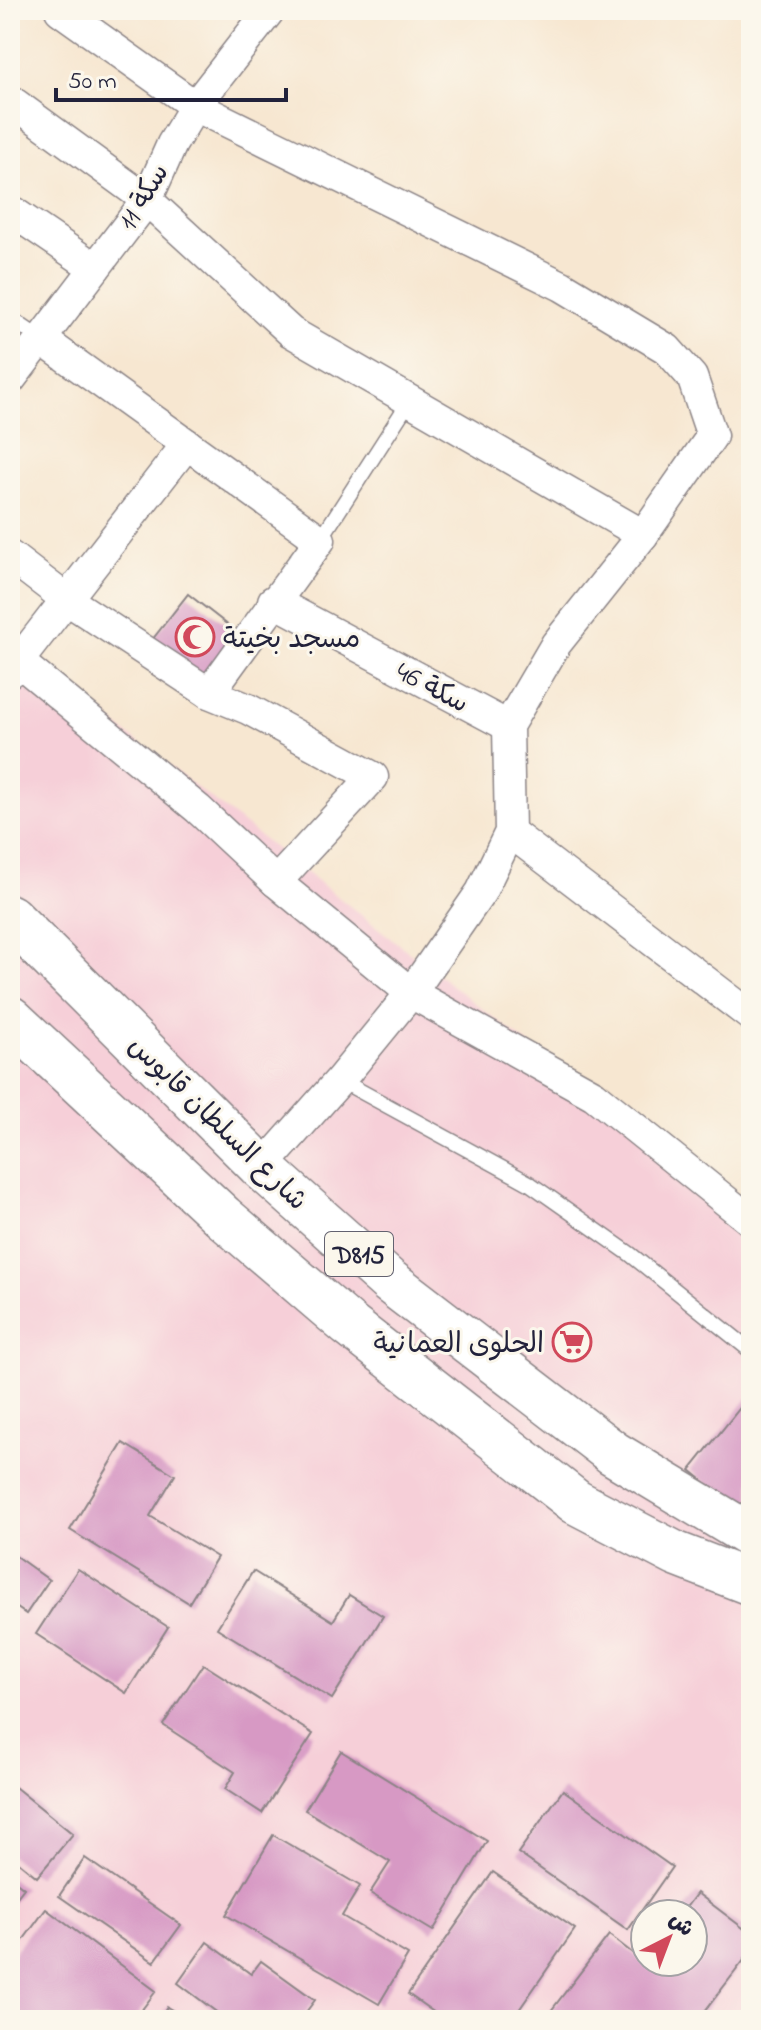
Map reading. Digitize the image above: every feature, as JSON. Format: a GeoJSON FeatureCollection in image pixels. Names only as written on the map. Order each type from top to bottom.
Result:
{"type":"FeatureCollection","features":[{"type":"Feature","properties":{"kind":"main road","name":"شارع السلطان قابوس"},"geometry":{"type":"LineString","coordinates":[[10,917],[262,1168],[389,1281],[613,1453],[751,1536]]}},
{"type":"Feature","properties":{"kind":"main road","name":"D815"},"geometry":{"type":"LineString","coordinates":[[10,1018],[223,1217],[303,1286],[576,1502],[676,1554],[751,1583]]}},
{"type":"Feature","properties":{"kind":"street"},"geometry":{"type":"LineString","coordinates":[[60,10],[195,106],[562,286],[667,349],[692,377],[712,436],[643,535],[556,644],[508,726],[510,832],[481,892],[411,993],[262,1168]]}},
{"type":"Feature","properties":{"kind":"street","name":"سكة 11"},"geometry":{"type":"LineString","coordinates":[[10,380],[147,200],[172,144],[254,15]]}},
{"type":"Feature","properties":{"kind":"street"},"geometry":{"type":"LineString","coordinates":[[10,100],[147,200],[291,332],[643,535]]}},
{"type":"Feature","properties":{"kind":"street"},"geometry":{"type":"LineString","coordinates":[[10,210],[95,268]]}},
{"type":"Feature","properties":{"kind":"street"},"geometry":{"type":"LineString","coordinates":[[41,339],[320,540],[209,693]]}},
{"type":"Feature","properties":{"kind":"street"},"geometry":{"type":"LineString","coordinates":[[187,444],[14,666],[198,809],[276,882],[411,993],[594,1095],[751,1221]]}},
{"type":"Feature","properties":{"kind":"street"},"geometry":{"type":"LineString","coordinates":[[10,556],[66,599],[209,693],[248,709],[373,777],[276,882]]}},
{"type":"Feature","properties":{"kind":"street","name":"سكة 46"},"geometry":{"type":"LineString","coordinates":[[273,601],[508,726]]}},
{"type":"Feature","properties":{"kind":"street"},"geometry":{"type":"LineString","coordinates":[[510,832],[751,1016]]}},
{"type":"Feature","properties":{"kind":"lane"},"geometry":{"type":"LineString","coordinates":[[10,318],[41,339]]}},
{"type":"Feature","properties":{"kind":"lane"},"geometry":{"type":"LineString","coordinates":[[320,540],[410,400]]}},
{"type":"Feature","properties":{"kind":"lane"},"geometry":{"type":"LineString","coordinates":[[340,1080],[529,1183],[630,1254],[751,1351]]}},
{"type":"Feature","properties":{"kind":"shaded area"},"geometry":{"type":"Polygon","coordinates":[[[10,643],[751,1217],[751,2020],[10,2020],[10,643]]]}},
{"type":"Feature","properties":{"kind":"building","name":"مسجد بخيتة"},"geometry":{"type":"Polygon","coordinates":[[[188,594],[238,633],[201,680],[152,640],[188,594]]]}},
{"type":"Feature","properties":{"kind":"building"},"geometry":{"type":"Polygon","coordinates":[[[751,1394],[751,1520],[690,1470],[751,1394]]]}},
{"type":"Feature","properties":{"kind":"building"},"geometry":{"type":"Polygon","coordinates":[[[123,1443],[175,1475],[150,1516],[217,1557],[189,1603],[70,1530],[123,1443]]]}},
{"type":"Feature","properties":{"kind":"building"},"geometry":{"type":"Polygon","coordinates":[[[10,1552],[49,1580],[26,1614],[10,1603],[10,1552]]]}},
{"type":"Feature","properties":{"kind":"building"},"geometry":{"type":"Polygon","coordinates":[[[78,1569],[168,1627],[126,1693],[36,1634],[78,1569]]]}},
{"type":"Feature","properties":{"kind":"building"},"geometry":{"type":"Polygon","coordinates":[[[253,1571],[333,1621],[349,1595],[383,1616],[332,1699],[217,1628],[253,1571]]]}},
{"type":"Feature","properties":{"kind":"building"},"geometry":{"type":"Polygon","coordinates":[[[203,1664],[313,1734],[262,1813],[225,1789],[235,1772],[163,1725],[203,1664]]]}},
{"type":"Feature","properties":{"kind":"building"},"geometry":{"type":"Polygon","coordinates":[[[341,1751],[487,1841],[433,1931],[370,1893],[390,1862],[305,1810],[341,1751]]]}},
{"type":"Feature","properties":{"kind":"building"},"geometry":{"type":"Polygon","coordinates":[[[10,1783],[73,1834],[37,1877],[10,1855],[10,1783]]]}},
{"type":"Feature","properties":{"kind":"building"},"geometry":{"type":"Polygon","coordinates":[[[563,1790],[672,1867],[650,1898],[629,1898],[628,1930],[518,1853],[563,1790]]]}},
{"type":"Feature","properties":{"kind":"building"},"geometry":{"type":"Polygon","coordinates":[[[273,1835],[360,1886],[342,1916],[408,1955],[379,2004],[226,1915],[273,1835]]]}},
{"type":"Feature","properties":{"kind":"building"},"geometry":{"type":"Polygon","coordinates":[[[85,1858],[181,1925],[154,1962],[59,1896],[85,1858]]]}},
{"type":"Feature","properties":{"kind":"building"},"geometry":{"type":"Polygon","coordinates":[[[493,1872],[575,1929],[512,2020],[445,2020],[408,1994],[493,1872]]]}},
{"type":"Feature","properties":{"kind":"building"},"geometry":{"type":"Polygon","coordinates":[[[10,1877],[24,1888],[10,1906],[10,1877]]]}},
{"type":"Feature","properties":{"kind":"building"},"geometry":{"type":"Polygon","coordinates":[[[709,1902],[751,1934],[751,1951],[698,2020],[544,2020],[609,1935],[629,1950],[629,1978],[709,1978],[709,1902]]]}},
{"type":"Feature","properties":{"kind":"building"},"geometry":{"type":"Polygon","coordinates":[[[46,1909],[156,1991],[134,2020],[30,2020],[10,2005],[10,1958],[46,1909]]]}},
{"type":"Feature","properties":{"kind":"building"},"geometry":{"type":"Polygon","coordinates":[[[207,1942],[251,1974],[261,1961],[315,2000],[300,2020],[227,2020],[178,1983],[207,1942]]]}},
{"type":"Feature","properties":{"kind":"building"},"geometry":{"type":"Polygon","coordinates":[[[167,2007],[189,2020],[159,2020],[167,2007]]]}},
{"type":"Feature","properties":{"kind":"place","name":"مسجد بخيتة"},"geometry":{"type":"Point","coordinates":[195,637]}},
{"type":"Feature","properties":{"kind":"place","name":"الحلوى العمانية"},"geometry":{"type":"Point","coordinates":[572,1342]}}]}
